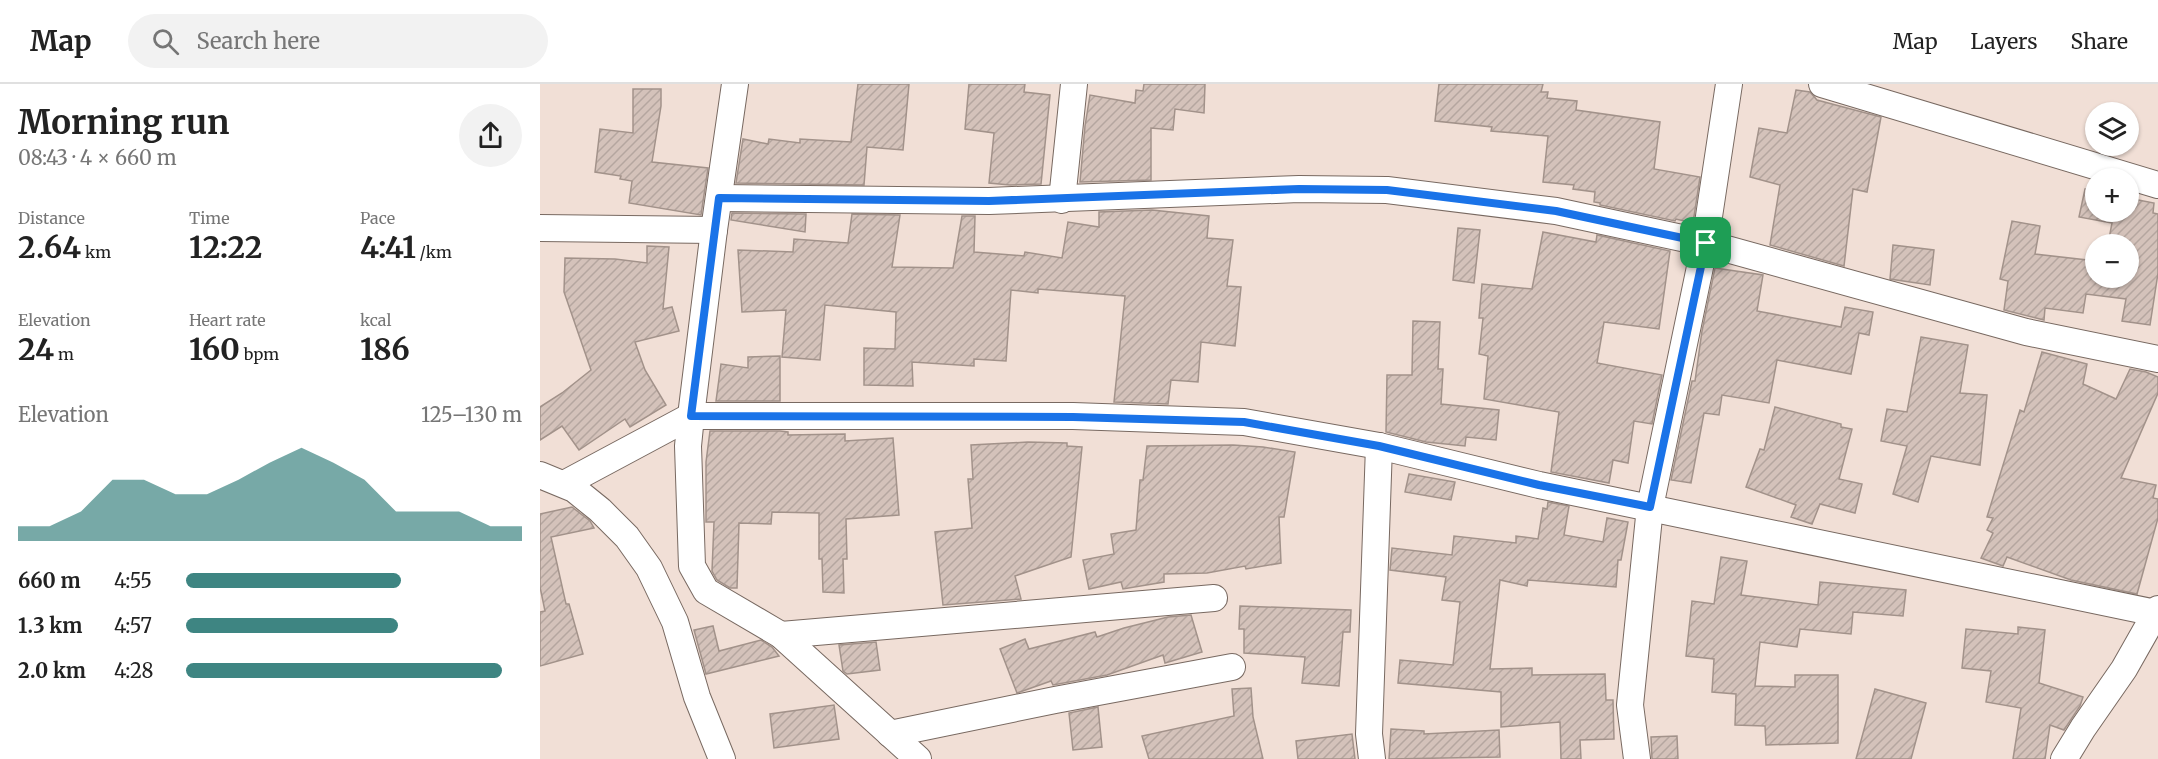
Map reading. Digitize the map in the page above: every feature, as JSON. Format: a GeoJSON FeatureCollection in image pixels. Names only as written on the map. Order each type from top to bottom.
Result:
{"type":"FeatureCollection","features":[{"type":"Feature","properties":{"kind":"street"},"geometry":{"type":"LineString","coordinates":[[735,84],[714,230],[688,446],[692,566],[706,591],[781,635],[918,759]]}},
{"type":"Feature","properties":{"kind":"street"},"geometry":{"type":"LineString","coordinates":[[1062,200],[1074,84]]}},
{"type":"Feature","properties":{"kind":"street"},"geometry":{"type":"LineString","coordinates":[[1637,759],[1630,705],[1650,507],[1706,243],[1729,84]]}},
{"type":"Feature","properties":{"kind":"street"},"geometry":{"type":"LineString","coordinates":[[1822,84],[2158,185]]}},
{"type":"Feature","properties":{"kind":"street"},"geometry":{"type":"LineString","coordinates":[[719,198],[989,201],[1062,200],[1299,189],[1387,190],[1556,211],[1706,243],[2026,332],[2158,359]]}},
{"type":"Feature","properties":{"kind":"street"},"geometry":{"type":"LineString","coordinates":[[540,228],[714,230]]}},
{"type":"Feature","properties":{"kind":"street"},"geometry":{"type":"LineString","coordinates":[[564,484],[691,416],[1073,417],[1244,422],[1379,446],[1539,485],[2157,611],[2124,669],[2064,759]]}},
{"type":"Feature","properties":{"kind":"street"},"geometry":{"type":"LineString","coordinates":[[1372,759],[1369,724],[1379,446]]}},
{"type":"Feature","properties":{"kind":"street"},"geometry":{"type":"LineString","coordinates":[[540,476],[574,489],[600,510],[627,537],[649,568],[675,622],[697,697],[722,759]]}},
{"type":"Feature","properties":{"kind":"street"},"geometry":{"type":"LineString","coordinates":[[781,635],[1214,598]]}},
{"type":"Feature","properties":{"kind":"street"},"geometry":{"type":"LineString","coordinates":[[890,734],[1232,667]]}},
{"type":"Feature","properties":{"kind":"building"},"geometry":{"type":"Polygon","coordinates":[[[858,84],[909,84],[903,150],[867,147],[864,185],[736,183],[743,139],[768,144],[769,139],[800,143],[800,139],[851,142],[858,84]]]}},
{"type":"Feature","properties":{"kind":"building"},"geometry":{"type":"Polygon","coordinates":[[[969,84],[1025,84],[1024,92],[1050,95],[1041,184],[989,183],[994,133],[965,129],[969,84]]]}},
{"type":"Feature","properties":{"kind":"building"},"geometry":{"type":"Polygon","coordinates":[[[1144,84],[1205,84],[1204,113],[1175,109],[1173,130],[1151,128],[1151,180],[1080,182],[1090,95],[1135,103],[1136,90],[1143,91],[1144,84]]]}},
{"type":"Feature","properties":{"kind":"building"},"geometry":{"type":"Polygon","coordinates":[[[1439,84],[1543,84],[1541,92],[1548,92],[1547,98],[1577,101],[1576,110],[1660,122],[1654,169],[1700,177],[1693,223],[1600,205],[1594,202],[1595,192],[1573,189],[1574,185],[1543,182],[1548,136],[1491,131],[1492,127],[1435,121],[1439,84]]]}},
{"type":"Feature","properties":{"kind":"building"},"geometry":{"type":"Polygon","coordinates":[[[633,89],[661,89],[661,106],[652,162],[708,168],[701,215],[629,203],[632,181],[620,179],[621,176],[595,172],[600,129],[633,133],[633,89]]]}},
{"type":"Feature","properties":{"kind":"building"},"geometry":{"type":"Polygon","coordinates":[[[1796,90],[1810,92],[1817,100],[1881,117],[1867,192],[1853,189],[1844,266],[1770,245],[1780,185],[1750,177],[1759,128],[1787,133],[1796,90]]]}},
{"type":"Feature","properties":{"kind":"building"},"geometry":{"type":"Polygon","coordinates":[[[2085,189],[2085,218],[2079,217],[2085,189]]]}},
{"type":"Feature","properties":{"kind":"building"},"geometry":{"type":"Polygon","coordinates":[[[2139,200],[2154,203],[2153,213],[2158,214],[2158,273],[2150,325],[2122,321],[2126,299],[2086,294],[2083,313],[2045,308],[2044,320],[2004,310],[2008,281],[2000,279],[2012,221],[2040,226],[2035,254],[2085,260],[2085,288],[2139,288],[2139,234],[2110,234],[2112,223],[2106,222],[2139,222],[2139,200]]]}},
{"type":"Feature","properties":{"kind":"building"},"geometry":{"type":"Polygon","coordinates":[[[1152,210],[1209,216],[1207,238],[1233,240],[1227,286],[1241,287],[1235,346],[1201,342],[1198,382],[1171,380],[1168,404],[1114,402],[1125,296],[1038,289],[1038,293],[1011,290],[1006,361],[974,359],[974,366],[912,362],[913,386],[864,385],[864,348],[895,349],[896,312],[825,305],[820,360],[782,357],[786,310],[742,312],[738,250],[793,252],[794,239],[848,243],[852,214],[900,215],[892,267],[953,268],[962,216],[975,216],[974,252],[1024,256],[1025,252],[1062,258],[1068,222],[1099,227],[1099,212],[1152,210]]]}},
{"type":"Feature","properties":{"kind":"building"},"geometry":{"type":"Polygon","coordinates":[[[732,213],[806,214],[805,232],[731,220],[732,213]]]}},
{"type":"Feature","properties":{"kind":"building"},"geometry":{"type":"Polygon","coordinates":[[[1458,228],[1480,230],[1474,283],[1453,280],[1458,228]]]}},
{"type":"Feature","properties":{"kind":"building"},"geometry":{"type":"Polygon","coordinates":[[[1543,232],[1596,242],[1597,235],[1670,251],[1659,329],[1604,322],[1597,363],[1662,375],[1652,424],[1634,421],[1628,463],[1613,460],[1609,483],[1551,472],[1559,412],[1484,399],[1488,356],[1479,354],[1483,318],[1479,318],[1482,284],[1532,289],[1543,232]]]}},
{"type":"Feature","properties":{"kind":"building"},"geometry":{"type":"Polygon","coordinates":[[[1893,245],[1934,250],[1930,285],[1890,279],[1893,245]]]}},
{"type":"Feature","properties":{"kind":"building"},"geometry":{"type":"Polygon","coordinates":[[[647,246],[669,247],[663,309],[672,307],[679,331],[635,342],[645,370],[666,405],[630,427],[625,419],[579,450],[562,426],[540,440],[540,407],[591,370],[564,292],[565,258],[615,259],[647,263],[647,246]]]}},
{"type":"Feature","properties":{"kind":"building"},"geometry":{"type":"Polygon","coordinates":[[[1715,268],[1763,275],[1757,311],[1841,327],[1845,307],[1873,312],[1869,335],[1859,333],[1851,374],[1777,360],[1769,403],[1722,395],[1719,415],[1704,413],[1691,483],[1671,480],[1692,381],[1695,381],[1702,331],[1715,268]]]}},
{"type":"Feature","properties":{"kind":"building"},"geometry":{"type":"Polygon","coordinates":[[[1413,321],[1440,322],[1438,369],[1443,369],[1441,404],[1499,410],[1496,440],[1466,437],[1465,446],[1426,442],[1386,432],[1387,375],[1412,375],[1413,321]]]}},
{"type":"Feature","properties":{"kind":"building"},"geometry":{"type":"Polygon","coordinates":[[[1921,337],[1968,345],[1960,393],[1987,395],[1980,465],[1931,456],[1918,502],[1893,494],[1907,446],[1881,441],[1887,409],[1907,412],[1921,337]]]}},
{"type":"Feature","properties":{"kind":"building"},"geometry":{"type":"Polygon","coordinates":[[[2042,352],[2087,364],[2083,384],[2116,399],[2130,369],[2158,377],[2158,393],[2121,478],[2156,485],[2153,498],[2158,499],[2158,518],[2137,594],[2071,580],[2007,557],[2003,566],[1981,558],[1993,533],[1987,530],[1993,518],[1987,517],[2020,410],[2024,412],[2042,352]]]}},
{"type":"Feature","properties":{"kind":"building"},"geometry":{"type":"Polygon","coordinates":[[[780,356],[780,401],[716,401],[721,364],[748,368],[748,357],[780,356]]]}},
{"type":"Feature","properties":{"kind":"building"},"geometry":{"type":"Polygon","coordinates":[[[1775,407],[1852,429],[1839,479],[1862,484],[1855,513],[1820,504],[1812,524],[1791,517],[1796,505],[1746,487],[1760,449],[1764,450],[1775,407]]]}},
{"type":"Feature","properties":{"kind":"building"},"geometry":{"type":"Polygon","coordinates":[[[710,431],[780,431],[788,432],[788,435],[845,434],[845,441],[893,438],[899,515],[846,519],[847,559],[843,559],[844,593],[823,592],[822,559],[819,559],[819,513],[772,512],[771,524],[739,523],[737,588],[730,588],[717,580],[712,571],[714,522],[706,522],[706,462],[710,431]]]}},
{"type":"Feature","properties":{"kind":"building"},"geometry":{"type":"Polygon","coordinates":[[[1028,442],[1067,443],[1067,446],[1082,447],[1071,557],[1015,576],[1021,599],[943,605],[935,532],[972,528],[968,479],[973,479],[971,445],[1028,442]]]}},
{"type":"Feature","properties":{"kind":"building"},"geometry":{"type":"Polygon","coordinates":[[[1233,445],[1295,452],[1284,517],[1279,517],[1281,563],[1246,569],[1245,566],[1207,573],[1164,574],[1164,582],[1123,589],[1121,582],[1089,589],[1083,560],[1114,554],[1111,534],[1136,530],[1140,480],[1143,480],[1147,446],[1233,445]]]}},
{"type":"Feature","properties":{"kind":"building"},"geometry":{"type":"Polygon","coordinates":[[[1409,474],[1455,482],[1451,500],[1405,492],[1409,474]]]}},
{"type":"Feature","properties":{"kind":"building"},"geometry":{"type":"Polygon","coordinates":[[[1548,502],[1569,506],[1564,535],[1603,542],[1607,518],[1628,522],[1621,560],[1618,560],[1616,587],[1528,580],[1527,586],[1500,580],[1490,669],[1532,668],[1532,675],[1605,674],[1606,700],[1613,700],[1614,739],[1580,740],[1581,759],[1561,759],[1560,722],[1501,727],[1501,692],[1398,683],[1400,660],[1453,665],[1460,602],[1442,600],[1446,577],[1390,570],[1392,548],[1452,555],[1454,536],[1516,543],[1516,536],[1538,539],[1543,508],[1547,509],[1548,502]]]}},
{"type":"Feature","properties":{"kind":"building"},"geometry":{"type":"Polygon","coordinates":[[[572,507],[590,521],[594,528],[551,537],[566,604],[569,604],[583,654],[540,666],[540,612],[545,611],[540,587],[540,514],[572,507]]]}},
{"type":"Feature","properties":{"kind":"building"},"geometry":{"type":"Polygon","coordinates":[[[1721,557],[1747,561],[1741,595],[1818,605],[1820,582],[1906,590],[1903,616],[1853,612],[1851,634],[1800,629],[1797,647],[1760,642],[1755,686],[1795,687],[1795,675],[1838,675],[1838,743],[1766,745],[1765,726],[1735,725],[1736,694],[1712,692],[1714,659],[1686,656],[1692,601],[1714,604],[1721,557]]]}},
{"type":"Feature","properties":{"kind":"building"},"geometry":{"type":"Polygon","coordinates":[[[1240,606],[1351,610],[1350,632],[1343,632],[1339,686],[1302,683],[1305,657],[1244,653],[1244,629],[1239,629],[1240,606]]]}},
{"type":"Feature","properties":{"kind":"building"},"geometry":{"type":"Polygon","coordinates":[[[1191,615],[1202,652],[1165,663],[1163,655],[1107,675],[1053,685],[1051,681],[1017,693],[1000,649],[1025,639],[1029,649],[1095,632],[1097,637],[1168,617],[1191,615]]]}},
{"type":"Feature","properties":{"kind":"building"},"geometry":{"type":"Polygon","coordinates":[[[713,626],[719,651],[761,640],[772,647],[779,656],[706,674],[694,630],[713,626]]]}},
{"type":"Feature","properties":{"kind":"building"},"geometry":{"type":"Polygon","coordinates":[[[2018,627],[2045,630],[2039,683],[2083,697],[2080,706],[2064,730],[2050,725],[2045,759],[2013,759],[2021,708],[1986,702],[1991,671],[1962,668],[1966,629],[2018,634],[2018,627]]]}},
{"type":"Feature","properties":{"kind":"building"},"geometry":{"type":"Polygon","coordinates":[[[876,642],[880,670],[847,674],[843,671],[839,645],[876,642]]]}},
{"type":"Feature","properties":{"kind":"building"},"geometry":{"type":"Polygon","coordinates":[[[1251,688],[1253,717],[1263,759],[1149,759],[1142,736],[1234,716],[1232,689],[1251,688]]]}},
{"type":"Feature","properties":{"kind":"building"},"geometry":{"type":"Polygon","coordinates":[[[1875,689],[1926,703],[1911,759],[1856,759],[1875,689]]]}},
{"type":"Feature","properties":{"kind":"building"},"geometry":{"type":"Polygon","coordinates":[[[834,705],[839,739],[774,748],[770,714],[834,705]]]}},
{"type":"Feature","properties":{"kind":"building"},"geometry":{"type":"Polygon","coordinates":[[[1098,707],[1102,747],[1073,750],[1069,713],[1098,707]]]}},
{"type":"Feature","properties":{"kind":"building"},"geometry":{"type":"Polygon","coordinates":[[[1391,729],[1424,731],[1424,734],[1499,730],[1500,757],[1389,759],[1391,729]]]}},
{"type":"Feature","properties":{"kind":"building"},"geometry":{"type":"Polygon","coordinates":[[[1352,734],[1355,759],[1298,759],[1296,741],[1352,734]]]}},
{"type":"Feature","properties":{"kind":"building"},"geometry":{"type":"Polygon","coordinates":[[[1677,736],[1678,759],[1652,759],[1651,737],[1677,736]]]}},
{"type":"Feature","properties":{"kind":"route"},"geometry":{"type":"LineString","coordinates":[[1299,189],[1387,190],[1556,211],[1706,243],[1650,507],[1539,485],[1379,446],[1244,422],[1073,417],[691,416],[719,198],[989,201],[1062,200],[1299,189]]}}]}
